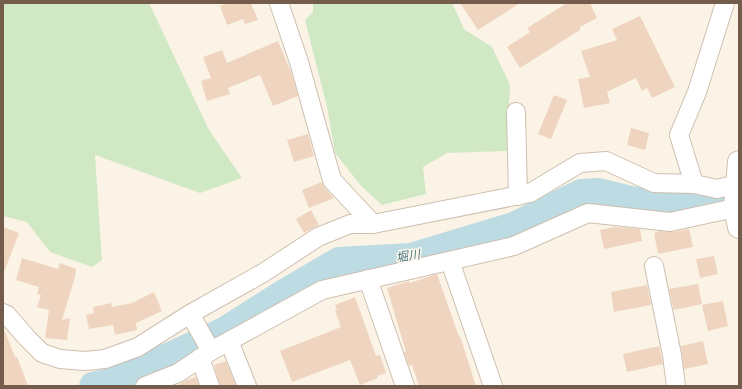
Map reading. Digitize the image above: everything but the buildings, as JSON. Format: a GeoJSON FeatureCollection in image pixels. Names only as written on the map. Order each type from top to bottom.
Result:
{"type":"FeatureCollection","features":[{"type":"Feature","properties":{"kind":"main road"},"geometry":{"type":"LineString","coordinates":[[737,217],[738,173]]}},
{"type":"Feature","properties":{"kind":"street"},"geometry":{"type":"LineString","coordinates":[[279,3],[299,62],[332,180],[373,224]]}},
{"type":"Feature","properties":{"kind":"street"},"geometry":{"type":"LineString","coordinates":[[694,184],[679,135],[697,92],[725,3]]}},
{"type":"Feature","properties":{"kind":"street"},"geometry":{"type":"LineString","coordinates":[[516,112],[518,196]]}},
{"type":"Feature","properties":{"kind":"street"},"geometry":{"type":"LineString","coordinates":[[3,313],[7,315],[42,353],[60,359],[85,361],[106,359],[138,347],[190,314],[263,273],[318,237],[350,224],[373,224],[530,193],[580,163],[606,161],[654,183],[694,184],[717,189],[738,173]]}},
{"type":"Feature","properties":{"kind":"street"},"geometry":{"type":"LineString","coordinates":[[145,386],[178,373],[205,354],[322,290],[514,246],[588,213],[670,222],[737,217]]}},
{"type":"Feature","properties":{"kind":"street"},"geometry":{"type":"LineString","coordinates":[[450,261],[493,386]]}},
{"type":"Feature","properties":{"kind":"street"},"geometry":{"type":"LineString","coordinates":[[654,266],[672,355],[676,386]]}},
{"type":"Feature","properties":{"kind":"street"},"geometry":{"type":"LineString","coordinates":[[368,279],[405,386]]}},
{"type":"Feature","properties":{"kind":"street"},"geometry":{"type":"LineString","coordinates":[[190,314],[205,354],[210,386]]}},
{"type":"Feature","properties":{"kind":"street"},"geometry":{"type":"LineString","coordinates":[[229,341],[247,386]]}},
{"type":"Feature","properties":{"kind":"green space"},"geometry":{"type":"Polygon","coordinates":[[[3,3],[149,3],[209,130],[242,178],[200,193],[95,155],[102,260],[92,267],[50,252],[27,222],[3,216],[3,3]]]}},
{"type":"Feature","properties":{"kind":"green space"},"geometry":{"type":"Polygon","coordinates":[[[313,3],[452,3],[464,29],[492,47],[510,85],[507,151],[447,153],[423,167],[426,194],[382,205],[362,187],[335,153],[327,107],[305,20],[313,12],[313,3]]]}},
{"type":"Feature","properties":{"kind":"waterway","name":"堀川"},"geometry":{"type":"LineString","coordinates":[[93,386],[110,382],[224,331],[289,290],[339,261],[411,257],[514,226],[581,193],[599,192],[631,200],[681,206],[739,191]]}}]}
